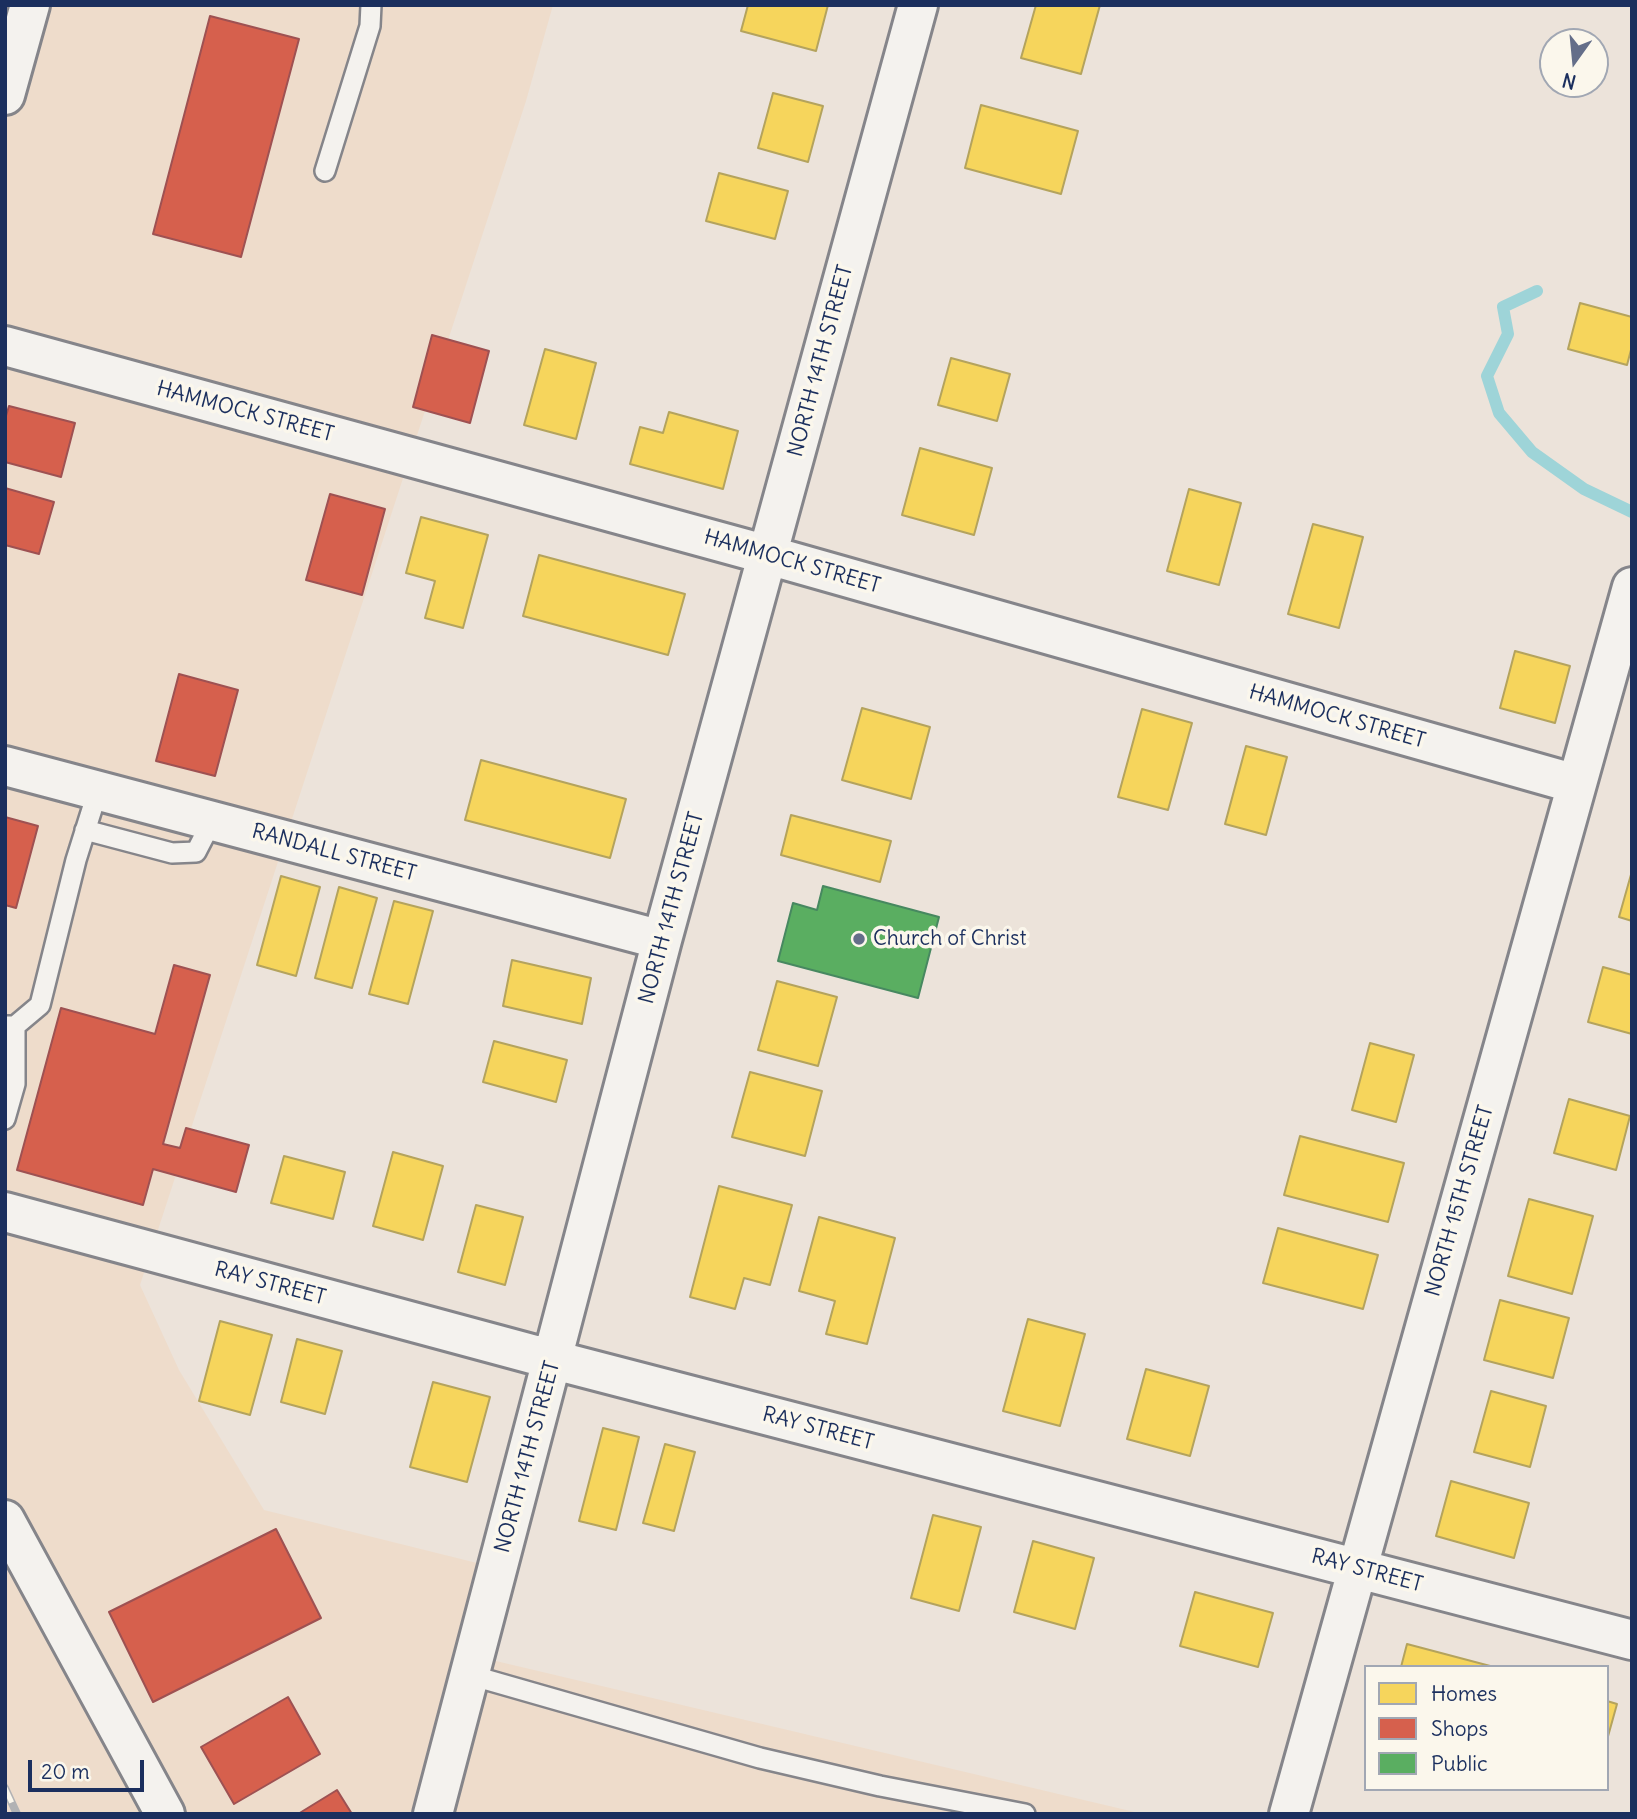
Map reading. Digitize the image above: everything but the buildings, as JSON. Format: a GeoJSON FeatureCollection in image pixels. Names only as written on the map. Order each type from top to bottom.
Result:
{"type":"FeatureCollection","features":[{"type":"Feature","properties":{"kind":"street"},"geometry":{"type":"LineString","coordinates":[[5,95],[30,5]]}},
{"type":"Feature","properties":{"kind":"street","name":"NORTH 14TH STREET"},"geometry":{"type":"LineString","coordinates":[[433,1814],[662,940],[918,5]]}},
{"type":"Feature","properties":{"kind":"street","name":"HAMMOCK STREET"},"geometry":{"type":"LineString","coordinates":[[5,346],[768,555],[1576,784]]}},
{"type":"Feature","properties":{"kind":"street","name":"NORTH 15TH STREET"},"geometry":{"type":"LineString","coordinates":[[1289,1814],[1632,587]]}},
{"type":"Feature","properties":{"kind":"street","name":"RANDALL STREET"},"geometry":{"type":"LineString","coordinates":[[5,766],[662,940]]}},
{"type":"Feature","properties":{"kind":"street","name":"RAY STREET"},"geometry":{"type":"LineString","coordinates":[[5,1212],[554,1360],[1632,1640]]}},
{"type":"Feature","properties":{"kind":"street"},"geometry":{"type":"LineString","coordinates":[[5,1520],[164,1814]]}},
{"type":"Feature","properties":{"kind":"lane"},"geometry":{"type":"LineString","coordinates":[[325,171],[370,26],[371,5]]}},
{"type":"Feature","properties":{"kind":"lane"},"geometry":{"type":"LineString","coordinates":[[5,1119],[15,1084],[10,1026],[40,1005],[85,830],[98,790]]}},
{"type":"Feature","properties":{"kind":"lane"},"geometry":{"type":"LineString","coordinates":[[85,830],[172,852],[196,852],[212,821]]}},
{"type":"Feature","properties":{"kind":"lane"},"geometry":{"type":"LineString","coordinates":[[470,1675],[760,1758],[880,1786],[1024,1814]]}},
{"type":"Feature","properties":{"kind":"shaded area"},"geometry":{"type":"Polygon","coordinates":[[[31,5],[553,5],[526,101],[140,1285],[179,1370],[264,1510],[485,1565],[462,1653],[1143,1814],[5,1814],[5,95],[31,5]]]}},
{"type":"Feature","properties":{"kind":"waterway"},"geometry":{"type":"LineString","coordinates":[[1537,291],[1503,307],[1508,334],[1487,376],[1499,413],[1532,452],[1584,489],[1632,512]]}},
{"type":"Feature","properties":{"kind":"railway"},"geometry":{"type":"LineString","coordinates":[[5,1788],[17,1814]]}},
{"type":"Feature","properties":{"kind":"place","name":"Church of Christ"},"geometry":{"type":"Point","coordinates":[859,939]}}]}
